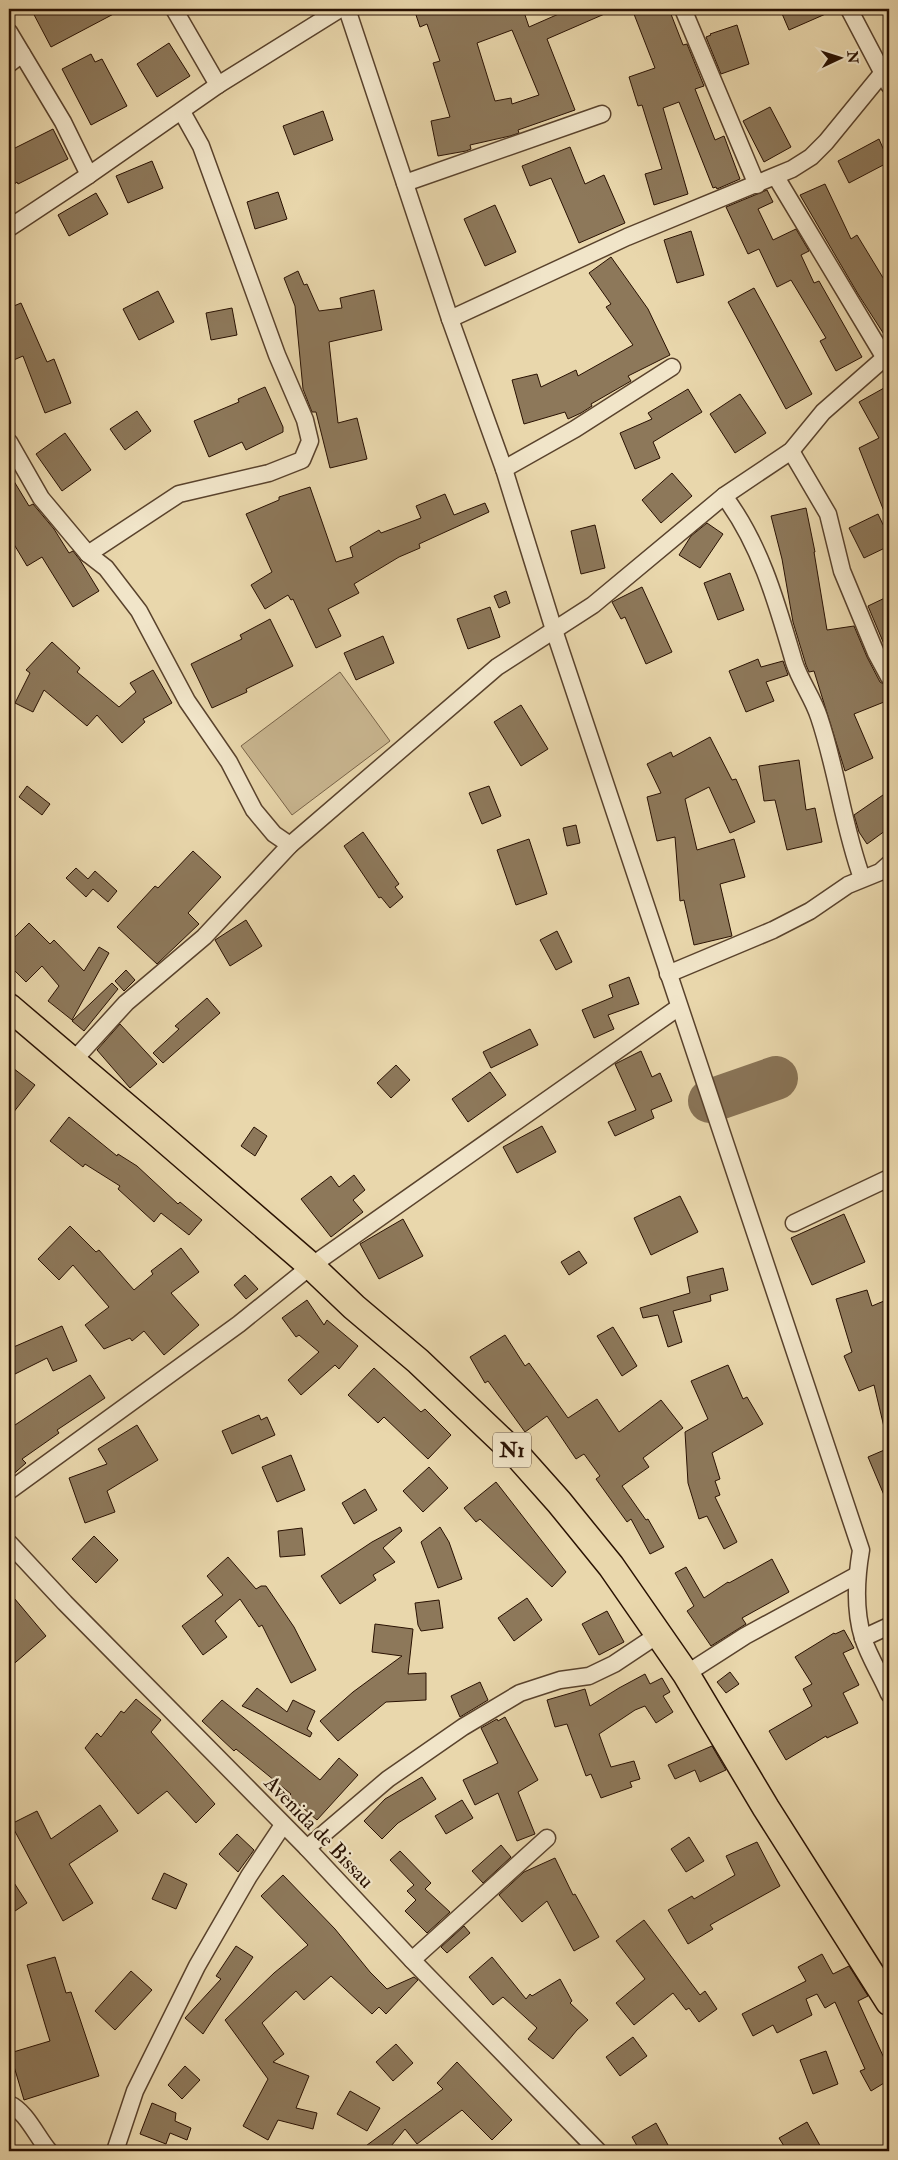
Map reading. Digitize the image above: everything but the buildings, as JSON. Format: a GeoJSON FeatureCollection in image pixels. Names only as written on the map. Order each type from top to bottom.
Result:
{"type":"FeatureCollection","features":[{"type":"Feature","properties":{"kind":"main road","name":"N1"},"geometry":{"type":"LineString","coordinates":[[9,1007],[311,1266],[354,1307],[418,1361],[518,1456],[588,1537],[659,1634],[686,1674],[766,1808],[885,1987]]}},
{"type":"Feature","properties":{"kind":"street"},"geometry":{"type":"LineString","coordinates":[[174,9],[218,86]]}},
{"type":"Feature","properties":{"kind":"street"},"geometry":{"type":"LineString","coordinates":[[9,228],[90,175],[218,86],[340,9]]}},
{"type":"Feature","properties":{"kind":"street"},"geometry":{"type":"LineString","coordinates":[[347,9],[450,319],[504,469],[554,630],[861,1550],[857,1575],[857,1607],[863,1638],[889,1694]]}},
{"type":"Feature","properties":{"kind":"street"},"geometry":{"type":"LineString","coordinates":[[683,9],[757,184]]}},
{"type":"Feature","properties":{"kind":"street"},"geometry":{"type":"LineString","coordinates":[[450,319],[627,237],[776,177],[811,157],[887,74],[849,9]]}},
{"type":"Feature","properties":{"kind":"street"},"geometry":{"type":"LineString","coordinates":[[9,32],[63,122],[90,175]]}},
{"type":"Feature","properties":{"kind":"street"},"geometry":{"type":"LineString","coordinates":[[9,64],[22,54]]}},
{"type":"Feature","properties":{"kind":"street"},"geometry":{"type":"LineString","coordinates":[[88,554],[179,494],[270,473],[302,460],[310,441],[305,420],[277,355],[201,146],[182,112]]}},
{"type":"Feature","properties":{"kind":"street"},"geometry":{"type":"LineString","coordinates":[[405,183],[602,114]]}},
{"type":"Feature","properties":{"kind":"street"},"geometry":{"type":"LineString","coordinates":[[73,1060],[126,1004],[204,937],[290,845],[497,667],[593,605],[724,496],[791,451],[823,412],[888,359],[776,177]]}},
{"type":"Feature","properties":{"kind":"street"},"geometry":{"type":"LineString","coordinates":[[504,469],[575,430],[672,367]]}},
{"type":"Feature","properties":{"kind":"street"},"geometry":{"type":"LineString","coordinates":[[9,442],[41,498],[88,554],[106,568],[139,611],[187,701],[229,762],[254,810],[274,834],[290,845]]}},
{"type":"Feature","properties":{"kind":"street"},"geometry":{"type":"LineString","coordinates":[[791,451],[828,514],[842,571],[876,654],[889,677]]}},
{"type":"Feature","properties":{"kind":"street"},"geometry":{"type":"LineString","coordinates":[[724,496],[738,515],[752,541],[772,589],[798,674],[819,715],[852,852],[862,878]]}},
{"type":"Feature","properties":{"kind":"street"},"geometry":{"type":"LineString","coordinates":[[668,974],[780,926],[810,911],[848,885],[880,872],[889,864]]}},
{"type":"Feature","properties":{"kind":"street"},"geometry":{"type":"LineString","coordinates":[[9,1491],[238,1324],[311,1266],[679,1007]]}},
{"type":"Feature","properties":{"kind":"street"},"geometry":{"type":"LineString","coordinates":[[794,1223],[889,1178]]}},
{"type":"Feature","properties":{"kind":"street","name":"Avenida de Bissau"},"geometry":{"type":"LineString","coordinates":[[9,1543],[65,1603],[307,1848],[412,1960],[598,2151]]}},
{"type":"Feature","properties":{"kind":"street"},"geometry":{"type":"LineString","coordinates":[[686,1674],[745,1636],[857,1575]]}},
{"type":"Feature","properties":{"kind":"street"},"geometry":{"type":"LineString","coordinates":[[863,1638],[889,1626]]}},
{"type":"Feature","properties":{"kind":"street"},"geometry":{"type":"LineString","coordinates":[[307,1848],[388,1779],[463,1727],[520,1692],[560,1680],[589,1676],[614,1664],[659,1634]]}},
{"type":"Feature","properties":{"kind":"street"},"geometry":{"type":"LineString","coordinates":[[114,2151],[135,2091],[197,1966],[249,1876],[283,1825]]}},
{"type":"Feature","properties":{"kind":"street"},"geometry":{"type":"LineString","coordinates":[[412,1960],[548,1838]]}},
{"type":"Feature","properties":{"kind":"street"},"geometry":{"type":"LineString","coordinates":[[9,2104],[15,2106],[22,2114],[49,2151]]}},
{"type":"Feature","properties":{"kind":"shaded area"},"geometry":{"type":"Polygon","coordinates":[[[340,672],[390,741],[292,815],[241,746],[340,672]]]}},
{"type":"Feature","properties":{"kind":"taxiway"},"geometry":{"type":"LineString","coordinates":[[710,1101],[776,1078]]}}]}
